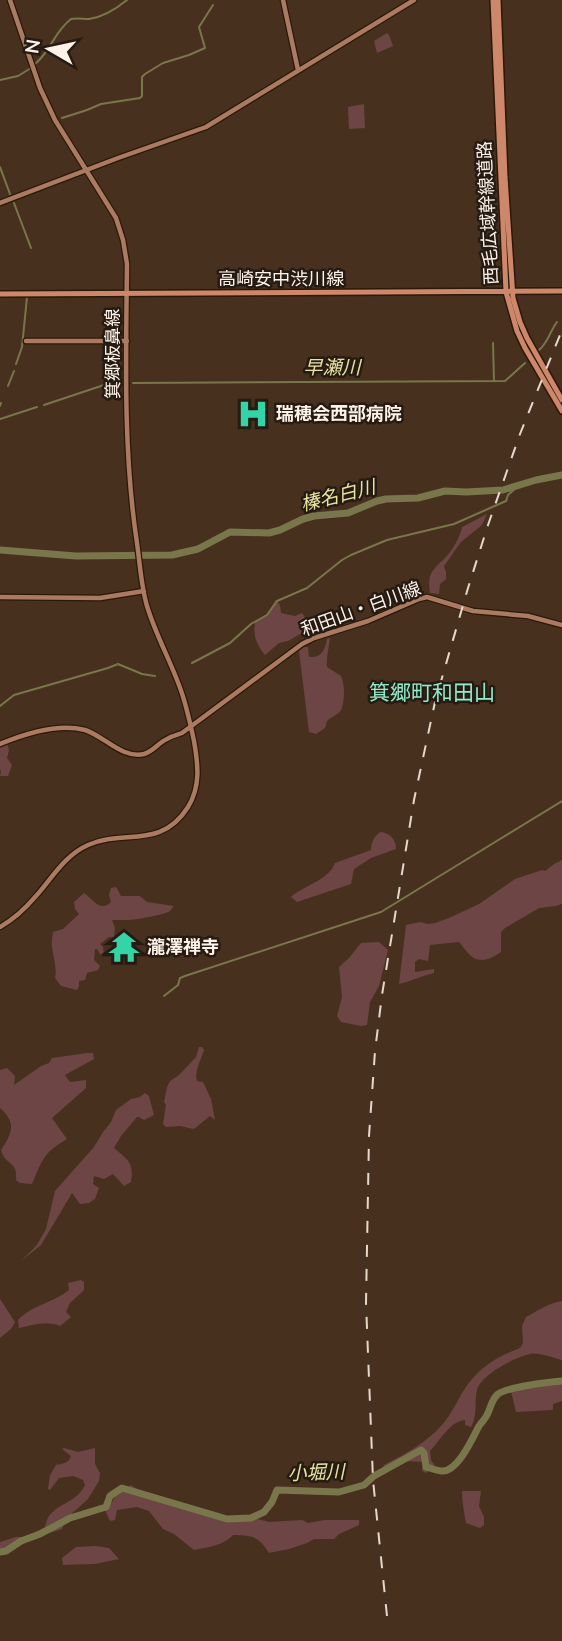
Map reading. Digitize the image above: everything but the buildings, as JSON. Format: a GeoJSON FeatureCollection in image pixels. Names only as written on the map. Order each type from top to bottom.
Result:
{"type":"FeatureCollection","features":[{"type":"Feature","properties":{"kind":"main road","name":"箕郷板鼻線"},"geometry":{"type":"LineString","coordinates":[[0,927],[20,913],[68,858],[81,849],[100,841],[156,833],[171,826],[192,798],[198,778],[191,725],[178,682],[151,617],[135,533],[128,471],[125,248],[120,228],[109,206],[48,107],[10,0]]}},
{"type":"Feature","properties":{"kind":"main road"},"geometry":{"type":"LineString","coordinates":[[283,0],[298,70]]}},
{"type":"Feature","properties":{"kind":"main road"},"geometry":{"type":"LineString","coordinates":[[0,203],[206,127],[414,0]]}},
{"type":"Feature","properties":{"kind":"main road","name":"西毛広域幹線道路"},"geometry":{"type":"LineString","coordinates":[[495,0],[509,292],[517,331],[524,348],[562,411]]}},
{"type":"Feature","properties":{"kind":"main road","name":"高崎安中渋川線"},"geometry":{"type":"LineString","coordinates":[[0,294],[562,291]]}},
{"type":"Feature","properties":{"kind":"main road","name":"西毛広域幹線道路"},"geometry":{"type":"LineString","coordinates":[[509,292],[527,338],[562,400]]}},
{"type":"Feature","properties":{"kind":"main road"},"geometry":{"type":"LineString","coordinates":[[26,341],[127,341]]}},
{"type":"Feature","properties":{"kind":"main road"},"geometry":{"type":"LineString","coordinates":[[0,597],[100,598],[144,591]]}},
{"type":"Feature","properties":{"kind":"main road","name":"和田山・白川線"},"geometry":{"type":"LineString","coordinates":[[191,725],[302,644],[368,621],[422,598],[435,598],[484,613],[528,616],[562,625]]}},
{"type":"Feature","properties":{"kind":"main road"},"geometry":{"type":"LineString","coordinates":[[0,744],[30,733],[73,729],[90,732],[124,751],[141,754],[151,751],[164,740],[191,725]]}},
{"type":"Feature","properties":{"kind":"shaded area"},"geometry":{"type":"Polygon","coordinates":[[[387,33],[393,46],[377,53],[374,41],[387,33]]]}},
{"type":"Feature","properties":{"kind":"shaded area"},"geometry":{"type":"Polygon","coordinates":[[[364,104],[365,128],[349,129],[348,107],[364,104]]]}},
{"type":"Feature","properties":{"kind":"shaded area"},"geometry":{"type":"Polygon","coordinates":[[[487,514],[482,525],[461,542],[444,566],[446,579],[440,584],[439,594],[430,593],[429,581],[432,573],[448,555],[462,527],[487,514]]]}},
{"type":"Feature","properties":{"kind":"shaded area"},"geometry":{"type":"Polygon","coordinates":[[[276,600],[281,613],[295,616],[302,613],[306,626],[309,626],[314,617],[321,634],[302,633],[279,643],[265,655],[256,639],[255,622],[267,614],[276,600]]]}},
{"type":"Feature","properties":{"kind":"shaded area"},"geometry":{"type":"Polygon","coordinates":[[[330,638],[327,667],[341,676],[343,702],[340,712],[327,721],[325,728],[316,734],[309,732],[299,651],[308,647],[309,657],[317,656],[330,638]]]}},
{"type":"Feature","properties":{"kind":"shaded area"},"geometry":{"type":"Polygon","coordinates":[[[7,743],[7,758],[12,765],[8,776],[0,776],[0,746],[7,743]]]}},
{"type":"Feature","properties":{"kind":"shaded area"},"geometry":{"type":"Polygon","coordinates":[[[380,832],[392,837],[396,849],[371,858],[354,869],[351,884],[297,902],[291,897],[321,879],[335,863],[371,850],[373,840],[380,832]]]}},
{"type":"Feature","properties":{"kind":"shaded area"},"geometry":{"type":"Polygon","coordinates":[[[562,860],[562,904],[539,908],[505,928],[501,932],[501,952],[488,959],[479,960],[471,956],[459,942],[430,945],[428,961],[419,959],[415,962],[415,972],[434,969],[434,973],[399,984],[406,925],[435,923],[449,918],[479,904],[515,879],[545,871],[562,860]]]}},
{"type":"Feature","properties":{"kind":"shaded area"},"geometry":{"type":"Polygon","coordinates":[[[116,887],[121,896],[140,896],[147,902],[174,906],[170,911],[155,916],[112,920],[114,937],[109,937],[100,944],[104,955],[95,949],[94,960],[100,966],[98,970],[87,973],[85,980],[79,981],[77,990],[61,986],[55,978],[53,932],[63,929],[79,914],[74,902],[84,893],[103,906],[111,902],[111,888],[116,887]]]}},
{"type":"Feature","properties":{"kind":"shaded area"},"geometry":{"type":"Polygon","coordinates":[[[379,942],[388,950],[379,986],[370,1002],[367,1025],[341,1022],[337,1016],[342,997],[339,967],[361,943],[379,942]]]}},
{"type":"Feature","properties":{"kind":"shaded area"},"geometry":{"type":"Polygon","coordinates":[[[199,1047],[204,1050],[196,1077],[197,1081],[203,1082],[211,1099],[215,1120],[210,1116],[194,1129],[166,1127],[163,1124],[167,1087],[196,1057],[199,1047]]]}},
{"type":"Feature","properties":{"kind":"shaded area"},"geometry":{"type":"Polygon","coordinates":[[[93,1053],[94,1059],[65,1075],[70,1082],[86,1080],[86,1088],[52,1118],[67,1139],[44,1158],[32,1184],[20,1183],[16,1180],[15,1169],[5,1159],[1,1150],[8,1138],[11,1123],[0,1108],[0,1070],[7,1068],[15,1076],[14,1085],[49,1063],[52,1058],[93,1053]]]}},
{"type":"Feature","properties":{"kind":"shaded area"},"geometry":{"type":"Polygon","coordinates":[[[145,1093],[149,1096],[154,1115],[144,1120],[137,1117],[114,1148],[129,1162],[132,1170],[131,1182],[124,1186],[113,1174],[104,1179],[94,1176],[93,1184],[99,1188],[95,1199],[80,1204],[72,1193],[41,1245],[21,1261],[37,1245],[46,1229],[55,1191],[94,1147],[116,1110],[145,1093]]]}},
{"type":"Feature","properties":{"kind":"shaded area"},"geometry":{"type":"Polygon","coordinates":[[[81,1280],[84,1282],[84,1290],[70,1303],[66,1312],[71,1317],[60,1326],[45,1323],[19,1328],[18,1320],[24,1315],[69,1290],[68,1283],[81,1280]]]}},
{"type":"Feature","properties":{"kind":"shaded area"},"geometry":{"type":"Polygon","coordinates":[[[0,1299],[15,1322],[0,1338],[0,1299]]]}},
{"type":"Feature","properties":{"kind":"shaded area"},"geometry":{"type":"Polygon","coordinates":[[[562,1301],[562,1360],[530,1354],[508,1363],[485,1378],[477,1390],[471,1427],[465,1425],[465,1420],[450,1428],[430,1451],[435,1466],[426,1473],[422,1471],[423,1462],[406,1461],[383,1467],[415,1448],[436,1431],[480,1371],[494,1360],[520,1348],[523,1343],[522,1326],[526,1317],[562,1301]]]}},
{"type":"Feature","properties":{"kind":"shaded area"},"geometry":{"type":"Polygon","coordinates":[[[562,1383],[562,1401],[553,1404],[553,1410],[516,1412],[511,1391],[562,1383]]]}},
{"type":"Feature","properties":{"kind":"shaded area"},"geometry":{"type":"Polygon","coordinates":[[[95,1448],[99,1481],[88,1499],[67,1518],[62,1529],[0,1552],[0,1542],[26,1537],[45,1527],[53,1511],[77,1495],[85,1485],[83,1480],[73,1476],[59,1478],[50,1490],[48,1489],[50,1475],[56,1465],[67,1462],[71,1456],[62,1449],[78,1452],[95,1448]]]}},
{"type":"Feature","properties":{"kind":"shaded area"},"geometry":{"type":"Polygon","coordinates":[[[131,1485],[158,1496],[167,1503],[227,1520],[302,1520],[308,1523],[359,1520],[359,1525],[334,1539],[314,1539],[289,1549],[269,1553],[254,1538],[233,1535],[220,1544],[194,1550],[163,1529],[149,1511],[137,1507],[117,1510],[115,1520],[110,1521],[105,1510],[115,1497],[131,1485]]]}},
{"type":"Feature","properties":{"kind":"shaded area"},"geometry":{"type":"Polygon","coordinates":[[[462,1491],[481,1491],[479,1506],[484,1525],[480,1528],[466,1523],[462,1491]]]}},
{"type":"Feature","properties":{"kind":"shaded area"},"geometry":{"type":"Polygon","coordinates":[[[76,1547],[109,1548],[119,1559],[95,1564],[63,1565],[62,1558],[76,1547]]]}},
{"type":"Feature","properties":{"kind":"waterway"},"geometry":{"type":"LineString","coordinates":[[35,64],[71,19],[100,16],[127,0]]}},
{"type":"Feature","properties":{"kind":"waterway"},"geometry":{"type":"LineString","coordinates":[[62,118],[101,104],[140,98],[142,77],[145,74],[163,63],[205,48],[199,27],[213,5]]}},
{"type":"Feature","properties":{"kind":"waterway"},"geometry":{"type":"LineString","coordinates":[[0,80],[18,76],[31,68]]}},
{"type":"Feature","properties":{"kind":"waterway"},"geometry":{"type":"LineString","coordinates":[[0,167],[10,194]]}},
{"type":"Feature","properties":{"kind":"waterway"},"geometry":{"type":"LineString","coordinates":[[14,203],[31,248]]}},
{"type":"Feature","properties":{"kind":"waterway"},"geometry":{"type":"LineString","coordinates":[[16,364],[22,347],[27,297]]}},
{"type":"Feature","properties":{"kind":"waterway","name":"早瀬川"},"geometry":{"type":"LineString","coordinates":[[539,350],[557,322]]}},
{"type":"Feature","properties":{"kind":"waterway"},"geometry":{"type":"LineString","coordinates":[[493,343],[494,381]]}},
{"type":"Feature","properties":{"kind":"waterway","name":"早瀬川"},"geometry":{"type":"LineString","coordinates":[[133,383],[505,381],[525,363]]}},
{"type":"Feature","properties":{"kind":"waterway"},"geometry":{"type":"LineString","coordinates":[[8,386],[14,371]]}},
{"type":"Feature","properties":{"kind":"waterway","name":"早瀬川"},"geometry":{"type":"LineString","coordinates":[[44,405],[107,384],[122,383]]}},
{"type":"Feature","properties":{"kind":"waterway","name":"早瀬川"},"geometry":{"type":"LineString","coordinates":[[0,419],[37,407]]}},
{"type":"Feature","properties":{"kind":"waterway","name":"榛名白川"},"geometry":{"type":"LineString","coordinates":[[0,550],[76,556],[172,555],[198,549],[230,532],[269,533],[303,519],[348,513],[386,499],[418,498],[445,491],[503,490],[562,475]]}},
{"type":"Feature","properties":{"kind":"waterway"},"geometry":{"type":"LineString","coordinates":[[192,663],[230,643],[251,624],[267,615],[277,601],[307,588],[351,555],[387,540],[454,524],[506,501],[508,495],[517,487]]}},
{"type":"Feature","properties":{"kind":"waterway"},"geometry":{"type":"LineString","coordinates":[[0,706],[14,695],[118,664],[142,674],[155,676]]}},
{"type":"Feature","properties":{"kind":"waterway"},"geometry":{"type":"LineString","coordinates":[[164,996],[185,976],[381,912],[562,801]]}},
{"type":"Feature","properties":{"kind":"waterway","name":"小堀川"},"geometry":{"type":"LineString","coordinates":[[0,1552],[70,1518],[106,1507],[110,1496],[122,1488],[227,1519],[251,1518],[264,1512],[277,1490],[339,1492],[364,1485],[374,1476],[421,1450],[426,1467],[448,1470],[464,1453],[498,1394],[519,1387],[562,1381]]}},
{"type":"Feature","properties":{"kind":"railway"},"geometry":{"type":"LineString","coordinates":[[387,1616],[373,1480],[366,1303],[369,1136],[382,995],[414,800],[435,702],[488,525],[520,434],[562,330]]}},
{"type":"Feature","properties":{"kind":"place","name":"瑞穂会西部病院"},"geometry":{"type":"Point","coordinates":[253,414]}},
{"type":"Feature","properties":{"kind":"place","name":"瀧澤禅寺"},"geometry":{"type":"Point","coordinates":[124,947]}},
{"type":"Feature","properties":{"kind":"district","name":"箕郷町和田山"},"geometry":{"type":"Point","coordinates":[432,693]}}]}
